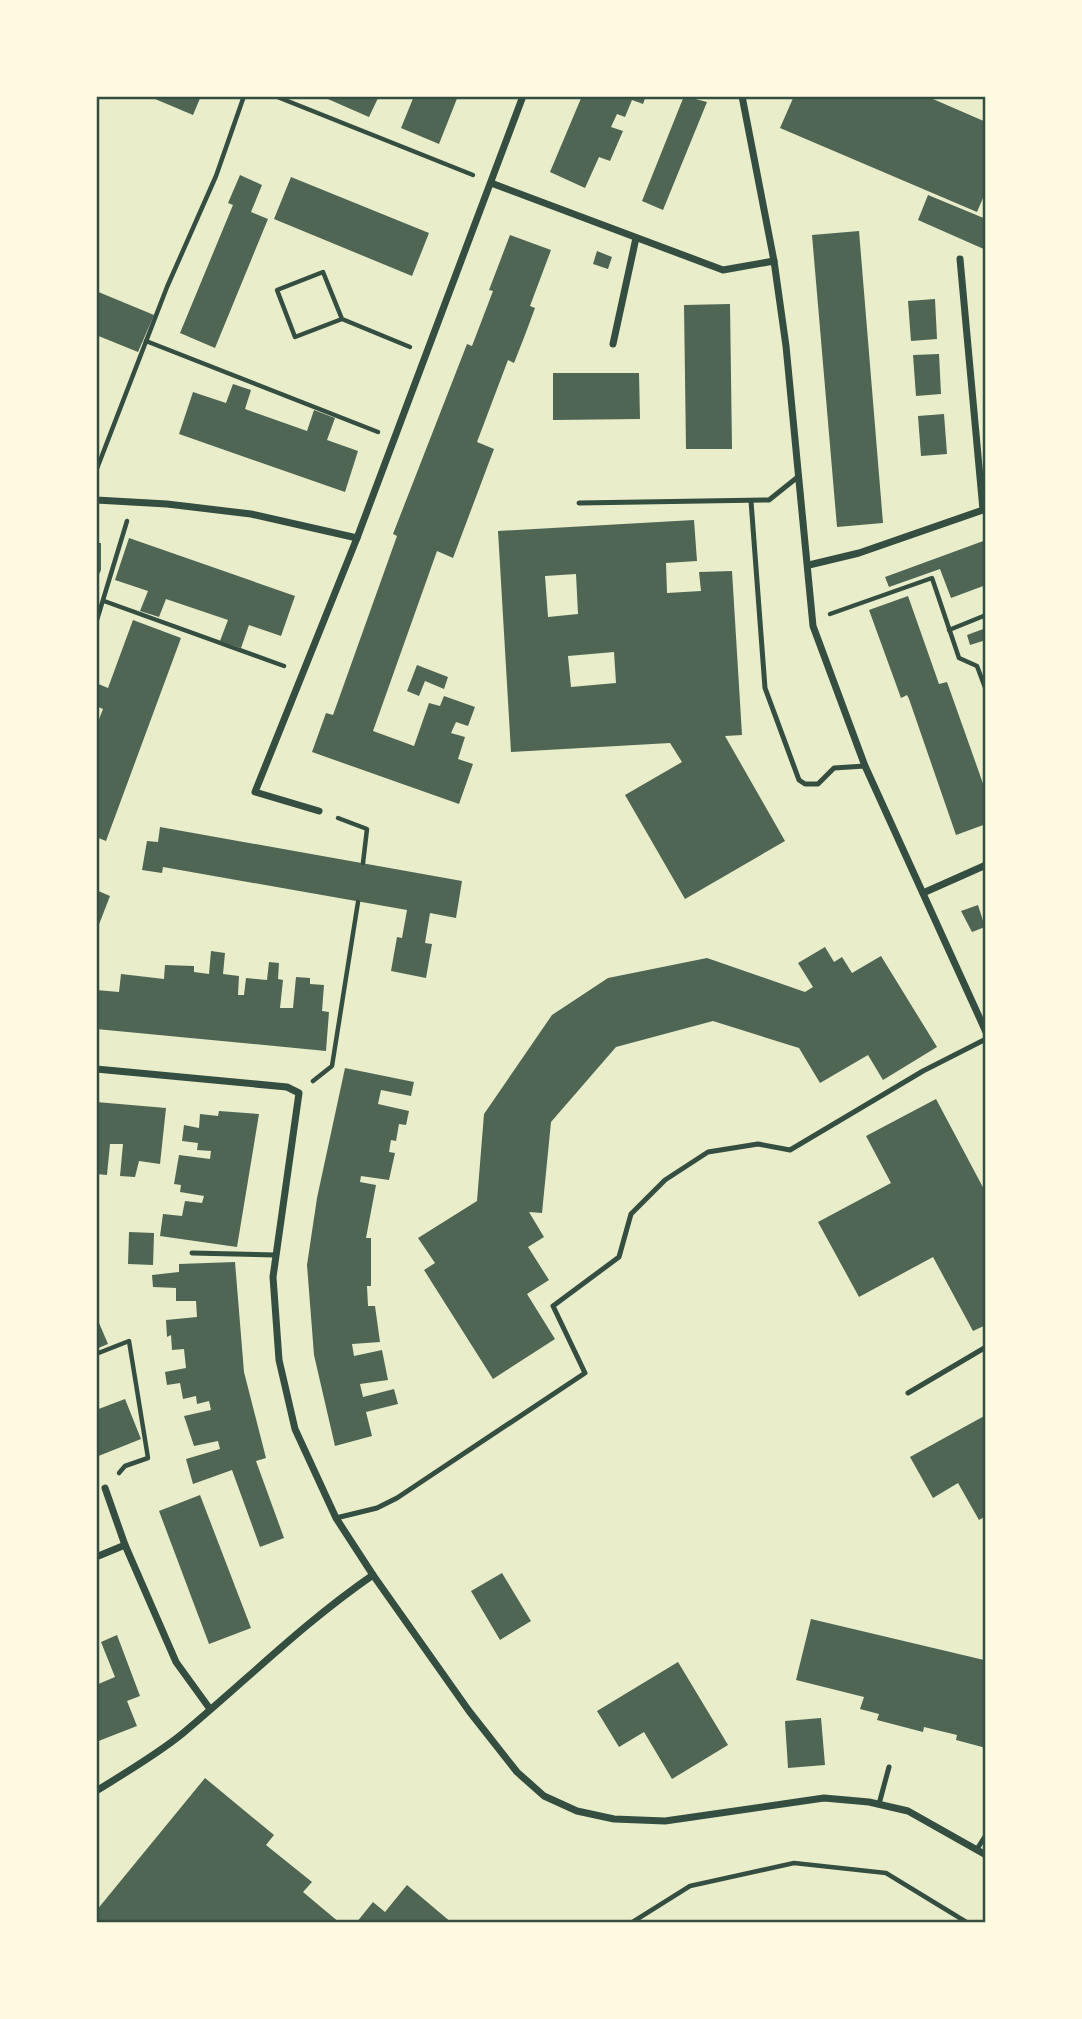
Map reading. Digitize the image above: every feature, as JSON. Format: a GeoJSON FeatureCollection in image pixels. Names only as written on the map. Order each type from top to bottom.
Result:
{"type":"FeatureCollection","features":[{"type":"Feature","properties":{"kind":"street"},"geometry":{"type":"LineString","coordinates":[[319,811],[255,792],[357,538],[523,96]]}},
{"type":"Feature","properties":{"kind":"street"},"geometry":{"type":"LineString","coordinates":[[742,96],[774,261],[786,346],[813,618],[864,766],[986,1032]]}},
{"type":"Feature","properties":{"kind":"street"},"geometry":{"type":"LineString","coordinates":[[491,183],[723,270],[774,261]]}},
{"type":"Feature","properties":{"kind":"street"},"geometry":{"type":"LineString","coordinates":[[613,344],[636,238]]}},
{"type":"Feature","properties":{"kind":"street"},"geometry":{"type":"LineString","coordinates":[[809,565],[859,553],[984,510],[960,259]]}},
{"type":"Feature","properties":{"kind":"street"},"geometry":{"type":"LineString","coordinates":[[96,500],[167,504],[251,514],[357,538]]}},
{"type":"Feature","properties":{"kind":"street"},"geometry":{"type":"LineString","coordinates":[[923,893],[986,864]]}},
{"type":"Feature","properties":{"kind":"street"},"geometry":{"type":"LineString","coordinates":[[96,1069],[287,1087],[299,1093],[276,1255],[274,1291],[279,1360],[295,1429],[336,1518],[373,1575],[469,1711],[517,1772],[544,1796],[614,1819],[665,1821],[824,1798],[879,1804],[908,1811],[986,1854]]}},
{"type":"Feature","properties":{"kind":"street"},"geometry":{"type":"LineString","coordinates":[[105,1488],[125,1545],[176,1662],[210,1709]]}},
{"type":"Feature","properties":{"kind":"street"},"geometry":{"type":"LineString","coordinates":[[96,1557],[125,1545]]}},
{"type":"Feature","properties":{"kind":"street"},"geometry":{"type":"LineString","coordinates":[[96,1791],[180,1735],[324,1610],[373,1575]]}},
{"type":"Feature","properties":{"kind":"lane"},"geometry":{"type":"LineString","coordinates":[[579,503],[769,500],[799,476]]}},
{"type":"Feature","properties":{"kind":"lane"},"geometry":{"type":"LineString","coordinates":[[751,501],[765,688],[799,780],[805,785],[818,784],[834,768],[864,766]]}},
{"type":"Feature","properties":{"kind":"lane"},"geometry":{"type":"LineString","coordinates":[[336,1518],[377,1508],[397,1498],[585,1373],[553,1306],[619,1258],[631,1214],[665,1180],[708,1152],[758,1144],[790,1150],[923,1071],[986,1039]]}},
{"type":"Feature","properties":{"kind":"lane"},"geometry":{"type":"LineString","coordinates":[[192,1253],[276,1255]]}},
{"type":"Feature","properties":{"kind":"lane"},"geometry":{"type":"LineString","coordinates":[[908,1394],[986,1347]]}},
{"type":"Feature","properties":{"kind":"lane"},"geometry":{"type":"LineString","coordinates":[[879,1804],[889,1767]]}},
{"type":"Feature","properties":{"kind":"lane"},"geometry":{"type":"LineString","coordinates":[[977,1849],[986,1835]]}},
{"type":"Feature","properties":{"kind":"path"},"geometry":{"type":"LineString","coordinates":[[96,471],[146,341],[216,176],[244,96]]}},
{"type":"Feature","properties":{"kind":"path"},"geometry":{"type":"LineString","coordinates":[[275,96],[491,183]]}},
{"type":"Feature","properties":{"kind":"path"},"geometry":{"type":"LineString","coordinates":[[341,319],[323,272],[277,290],[295,337],[341,319],[397,343],[427,351]]}},
{"type":"Feature","properties":{"kind":"path"},"geometry":{"type":"LineString","coordinates":[[146,341],[394,439]]}},
{"type":"Feature","properties":{"kind":"path"},"geometry":{"type":"LineString","coordinates":[[96,622],[133,504]]}},
{"type":"Feature","properties":{"kind":"path"},"geometry":{"type":"LineString","coordinates":[[813,618],[849,610],[932,578],[959,658],[977,666],[986,690]]}},
{"type":"Feature","properties":{"kind":"path"},"geometry":{"type":"LineString","coordinates":[[104,601],[303,673]]}},
{"type":"Feature","properties":{"kind":"path"},"geometry":{"type":"LineString","coordinates":[[949,630],[986,615]]}},
{"type":"Feature","properties":{"kind":"path"},"geometry":{"type":"LineString","coordinates":[[319,811],[367,829],[363,863]]}},
{"type":"Feature","properties":{"kind":"path"},"geometry":{"type":"LineString","coordinates":[[299,1093],[332,1066],[358,902]]}},
{"type":"Feature","properties":{"kind":"path"},"geometry":{"type":"LineString","coordinates":[[96,1354],[129,1341],[148,1458],[125,1466],[105,1488]]}},
{"type":"Feature","properties":{"kind":"path"},"geometry":{"type":"LineString","coordinates":[[631,1923],[690,1886],[794,1863],[887,1873],[968,1923]]}},
{"type":"Feature","properties":{"kind":"building"},"geometry":{"type":"Polygon","coordinates":[[[148,96],[201,96],[193,115],[148,96]]]}},
{"type":"Feature","properties":{"kind":"building"},"geometry":{"type":"Polygon","coordinates":[[[321,96],[379,96],[369,117],[321,96]]]}},
{"type":"Feature","properties":{"kind":"building"},"geometry":{"type":"Polygon","coordinates":[[[414,96],[458,96],[439,144],[401,128],[414,96]]]}},
{"type":"Feature","properties":{"kind":"building"},"geometry":{"type":"Polygon","coordinates":[[[582,96],[646,96],[643,104],[632,100],[625,117],[617,114],[611,127],[623,131],[610,161],[599,157],[585,188],[550,172],[582,96]]]}},
{"type":"Feature","properties":{"kind":"building"},"geometry":{"type":"Polygon","coordinates":[[[684,96],[707,102],[663,210],[642,201],[684,96]]]}},
{"type":"Feature","properties":{"kind":"building"},"geometry":{"type":"Polygon","coordinates":[[[794,96],[926,96],[986,122],[986,191],[977,212],[780,128],[794,96]]]}},
{"type":"Feature","properties":{"kind":"building"},"geometry":{"type":"Polygon","coordinates":[[[240,175],[262,185],[251,212],[268,219],[215,348],[180,333],[233,205],[228,203],[240,175]]]}},
{"type":"Feature","properties":{"kind":"building"},"geometry":{"type":"Polygon","coordinates":[[[291,177],[429,233],[412,276],[274,219],[291,177]]]}},
{"type":"Feature","properties":{"kind":"building"},"geometry":{"type":"Polygon","coordinates":[[[928,195],[986,219],[986,250],[918,220],[928,195]]]}},
{"type":"Feature","properties":{"kind":"building"},"geometry":{"type":"Polygon","coordinates":[[[859,231],[883,523],[837,527],[812,235],[859,231]]]}},
{"type":"Feature","properties":{"kind":"building"},"geometry":{"type":"Polygon","coordinates":[[[510,235],[551,250],[530,306],[535,308],[514,363],[508,360],[477,442],[494,449],[453,558],[437,551],[373,731],[414,746],[429,703],[440,706],[444,696],[475,707],[468,726],[456,722],[451,733],[465,737],[458,759],[473,764],[459,804],[312,752],[326,713],[333,715],[397,536],[393,534],[467,344],[472,346],[510,235]]]}},
{"type":"Feature","properties":{"kind":"building"},"geometry":{"type":"Polygon","coordinates":[[[597,251],[612,257],[608,269],[593,264],[597,251]]]}},
{"type":"Feature","properties":{"kind":"building"},"geometry":{"type":"Polygon","coordinates":[[[96,291],[154,315],[138,352],[96,335],[96,291]]]}},
{"type":"Feature","properties":{"kind":"building"},"geometry":{"type":"Polygon","coordinates":[[[935,299],[937,339],[911,341],[908,301],[935,299]]]}},
{"type":"Feature","properties":{"kind":"building"},"geometry":{"type":"Polygon","coordinates":[[[730,304],[732,449],[686,449],[684,305],[730,304]]]}},
{"type":"Feature","properties":{"kind":"building"},"geometry":{"type":"Polygon","coordinates":[[[939,354],[941,394],[916,396],[913,355],[939,354]]]}},
{"type":"Feature","properties":{"kind":"building"},"geometry":{"type":"Polygon","coordinates":[[[553,373],[639,373],[640,419],[553,420],[553,373]]]}},
{"type":"Feature","properties":{"kind":"building"},"geometry":{"type":"Polygon","coordinates":[[[233,384],[251,390],[245,409],[307,431],[314,410],[335,418],[327,440],[358,451],[345,492],[179,434],[193,392],[226,403],[233,384]]]}},
{"type":"Feature","properties":{"kind":"building"},"geometry":{"type":"Polygon","coordinates":[[[944,414],[947,454],[921,456],[918,416],[944,414]]]}},
{"type":"Feature","properties":{"kind":"building"},"geometry":{"type":"Polygon","coordinates":[[[694,520],[697,561],[666,563],[667,593],[701,591],[699,572],[732,571],[742,735],[725,736],[785,841],[685,899],[625,795],[682,762],[670,743],[511,752],[498,531],[694,520]],[[576,574],[545,576],[548,617],[578,614],[576,574]],[[614,652],[568,656],[571,687],[616,683],[614,652]]]}},
{"type":"Feature","properties":{"kind":"building"},"geometry":{"type":"Polygon","coordinates":[[[129,538],[295,596],[281,636],[249,625],[241,648],[220,641],[228,620],[166,599],[159,617],[140,611],[148,591],[115,580],[129,538]]]}},
{"type":"Feature","properties":{"kind":"building"},"geometry":{"type":"Polygon","coordinates":[[[986,540],[986,585],[951,598],[940,569],[889,587],[885,577],[986,540]]]}},
{"type":"Feature","properties":{"kind":"building"},"geometry":{"type":"Polygon","coordinates":[[[96,543],[101,543],[101,570],[96,581],[96,543]]]}},
{"type":"Feature","properties":{"kind":"building"},"geometry":{"type":"Polygon","coordinates":[[[908,596],[939,684],[947,682],[986,792],[986,824],[956,835],[909,699],[907,695],[901,698],[869,610],[908,596]]]}},
{"type":"Feature","properties":{"kind":"building"},"geometry":{"type":"Polygon","coordinates":[[[133,620],[181,638],[106,841],[96,837],[96,727],[103,709],[96,706],[96,683],[108,688],[133,620]]]}},
{"type":"Feature","properties":{"kind":"building"},"geometry":{"type":"Polygon","coordinates":[[[986,628],[986,640],[970,645],[967,635],[986,628]]]}},
{"type":"Feature","properties":{"kind":"building"},"geometry":{"type":"Polygon","coordinates":[[[417,665],[448,677],[444,689],[425,681],[419,696],[407,691],[417,665]]]}},
{"type":"Feature","properties":{"kind":"building"},"geometry":{"type":"Polygon","coordinates":[[[160,827],[462,881],[456,918],[430,913],[425,943],[432,944],[426,978],[391,971],[397,937],[402,938],[407,910],[163,867],[162,873],[142,870],[147,841],[158,842],[160,827]]]}},
{"type":"Feature","properties":{"kind":"building"},"geometry":{"type":"Polygon","coordinates":[[[96,890],[110,896],[98,927],[96,926],[96,890]]]}},
{"type":"Feature","properties":{"kind":"building"},"geometry":{"type":"Polygon","coordinates":[[[978,905],[985,927],[972,932],[961,911],[978,905]]]}},
{"type":"Feature","properties":{"kind":"building"},"geometry":{"type":"Polygon","coordinates":[[[825,947],[834,962],[842,957],[852,973],[881,956],[937,1047],[883,1080],[868,1055],[820,1083],[799,1048],[713,1021],[616,1047],[551,1122],[542,1213],[529,1212],[544,1237],[528,1247],[549,1280],[527,1294],[555,1339],[493,1379],[424,1270],[435,1263],[418,1238],[477,1201],[484,1114],[552,1015],[608,978],[707,958],[805,992],[813,987],[798,963],[825,947]]]}},
{"type":"Feature","properties":{"kind":"building"},"geometry":{"type":"Polygon","coordinates":[[[211,951],[225,953],[223,974],[239,976],[238,995],[244,995],[246,978],[267,980],[269,962],[279,963],[278,979],[283,980],[280,1008],[293,1008],[296,977],[310,978],[310,984],[324,985],[322,1011],[329,1012],[326,1051],[96,1029],[96,990],[119,992],[121,974],[164,979],[165,965],[194,966],[194,972],[209,974],[211,951]]]}},
{"type":"Feature","properties":{"kind":"building"},"geometry":{"type":"Polygon","coordinates":[[[345,1068],[414,1082],[411,1096],[381,1090],[378,1104],[409,1111],[406,1125],[399,1124],[396,1141],[391,1140],[389,1152],[395,1153],[389,1180],[361,1176],[360,1182],[376,1185],[366,1238],[371,1238],[371,1286],[367,1286],[368,1306],[375,1306],[380,1342],[352,1344],[354,1356],[382,1350],[388,1380],[360,1384],[363,1397],[394,1389],[398,1404],[366,1412],[372,1436],[335,1446],[314,1355],[307,1265],[317,1198],[345,1068]]]}},
{"type":"Feature","properties":{"kind":"building"},"geometry":{"type":"Polygon","coordinates":[[[936,1099],[986,1193],[986,1325],[973,1331],[933,1257],[859,1297],[818,1222],[891,1183],[866,1136],[936,1099]]]}},
{"type":"Feature","properties":{"kind":"building"},"geometry":{"type":"Polygon","coordinates":[[[96,1102],[166,1108],[160,1164],[139,1161],[135,1177],[120,1176],[123,1144],[110,1144],[107,1175],[96,1174],[96,1102]]]}},
{"type":"Feature","properties":{"kind":"building"},"geometry":{"type":"Polygon","coordinates":[[[219,1111],[259,1114],[237,1247],[160,1236],[163,1214],[182,1216],[185,1201],[202,1203],[204,1196],[180,1192],[181,1185],[174,1184],[179,1155],[210,1159],[211,1151],[197,1150],[198,1143],[182,1141],[184,1125],[199,1128],[200,1114],[218,1116],[219,1111]]]}},
{"type":"Feature","properties":{"kind":"building"},"geometry":{"type":"Polygon","coordinates":[[[129,1232],[154,1233],[153,1265],[128,1264],[129,1232]]]}},
{"type":"Feature","properties":{"kind":"building"},"geometry":{"type":"Polygon","coordinates":[[[235,1262],[244,1372],[266,1458],[256,1461],[284,1538],[260,1547],[232,1470],[193,1484],[186,1459],[220,1449],[218,1441],[194,1446],[184,1416],[211,1410],[209,1401],[197,1404],[196,1396],[183,1399],[180,1383],[167,1385],[165,1372],[186,1368],[184,1349],[172,1350],[171,1335],[167,1337],[166,1320],[197,1317],[196,1301],[176,1301],[176,1288],[153,1287],[152,1275],[179,1272],[179,1264],[235,1262]]]}},
{"type":"Feature","properties":{"kind":"building"},"geometry":{"type":"Polygon","coordinates":[[[96,1316],[108,1344],[96,1349],[96,1316]]]}},
{"type":"Feature","properties":{"kind":"building"},"geometry":{"type":"Polygon","coordinates":[[[125,1399],[141,1439],[96,1457],[96,1410],[125,1399]]]}},
{"type":"Feature","properties":{"kind":"building"},"geometry":{"type":"Polygon","coordinates":[[[986,1415],[986,1516],[979,1520],[958,1483],[933,1498],[910,1457],[986,1415]]]}},
{"type":"Feature","properties":{"kind":"building"},"geometry":{"type":"Polygon","coordinates":[[[200,1495],[251,1628],[209,1644],[159,1511],[200,1495]]]}},
{"type":"Feature","properties":{"kind":"building"},"geometry":{"type":"Polygon","coordinates":[[[502,1573],[531,1621],[500,1640],[471,1591],[502,1573]]]}},
{"type":"Feature","properties":{"kind":"building"},"geometry":{"type":"Polygon","coordinates":[[[811,1619],[984,1660],[986,1748],[956,1740],[957,1735],[924,1727],[923,1732],[877,1720],[879,1714],[860,1709],[864,1697],[796,1680],[811,1619]]]}},
{"type":"Feature","properties":{"kind":"building"},"geometry":{"type":"Polygon","coordinates":[[[117,1635],[140,1696],[127,1701],[137,1726],[96,1742],[96,1685],[115,1677],[101,1642],[117,1635]]]}},
{"type":"Feature","properties":{"kind":"building"},"geometry":{"type":"Polygon","coordinates":[[[678,1662],[728,1745],[672,1779],[644,1732],[619,1747],[597,1711],[678,1662]]]}},
{"type":"Feature","properties":{"kind":"building"},"geometry":{"type":"Polygon","coordinates":[[[821,1718],[825,1765],[788,1768],[785,1721],[821,1718]]]}},
{"type":"Feature","properties":{"kind":"building"},"geometry":{"type":"Polygon","coordinates":[[[205,1778],[274,1835],[266,1845],[312,1882],[303,1892],[340,1923],[96,1923],[96,1911],[205,1778]]]}},
{"type":"Feature","properties":{"kind":"building"},"geometry":{"type":"Polygon","coordinates":[[[407,1885],[452,1923],[356,1923],[373,1902],[385,1912],[407,1885]]]}}]}
